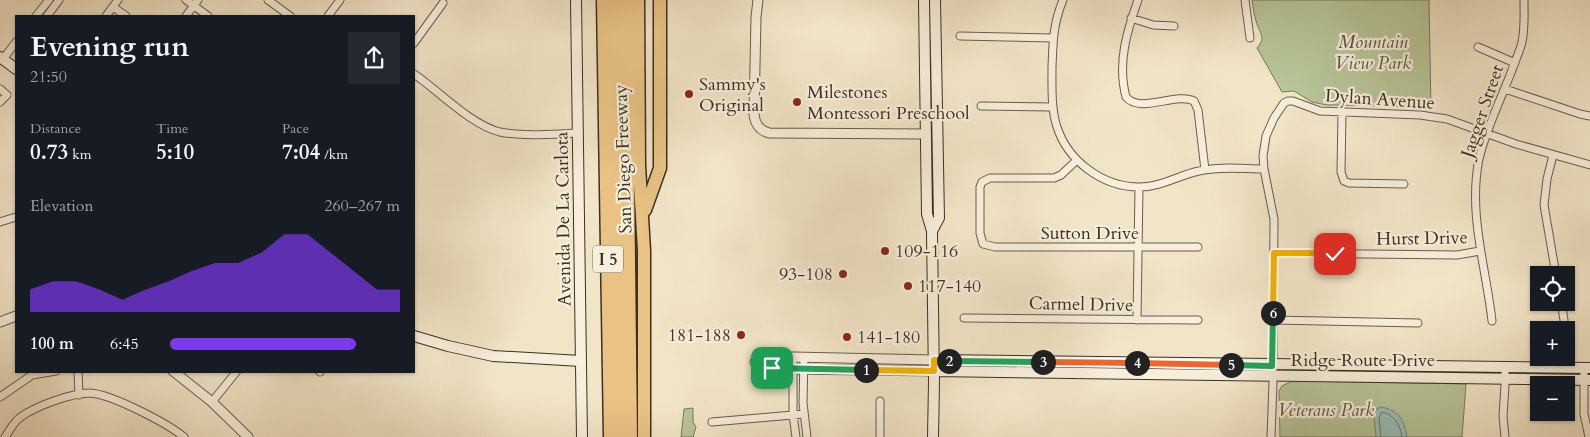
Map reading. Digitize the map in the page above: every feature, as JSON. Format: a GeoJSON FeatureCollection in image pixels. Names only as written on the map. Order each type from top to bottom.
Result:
{"type":"FeatureCollection","features":[{"type":"Feature","properties":{"kind":"highway","name":"San Diego Freeway"},"geometry":{"type":"LineString","coordinates":[[603,0],[610,437]]}},
{"type":"Feature","properties":{"kind":"highway"},"geometry":{"type":"LineString","coordinates":[[615,0],[620,437]]}},
{"type":"Feature","properties":{"kind":"highway"},"geometry":{"type":"LineString","coordinates":[[626,0],[631,437]]}},
{"type":"Feature","properties":{"kind":"highway","name":"San Diego Freeway"},"geometry":{"type":"LineString","coordinates":[[638,0],[639,165],[643,215],[644,437]]}},
{"type":"Feature","properties":{"kind":"highway"},"geometry":{"type":"LineString","coordinates":[[643,215],[660,168],[660,0]]}},
{"type":"Feature","properties":{"kind":"main road","name":"Avenida De La Carlota"},"geometry":{"type":"LineString","coordinates":[[576,0],[582,437]]}},
{"type":"Feature","properties":{"kind":"main road"},"geometry":{"type":"LineString","coordinates":[[924,0],[927,214],[932,232],[934,366],[932,437]]}},
{"type":"Feature","properties":{"kind":"main road"},"geometry":{"type":"LineString","coordinates":[[932,232],[939,218],[936,0]]}},
{"type":"Feature","properties":{"kind":"main road"},"geometry":{"type":"LineString","coordinates":[[926,134],[937,143]]}},
{"type":"Feature","properties":{"kind":"main road"},"geometry":{"type":"LineString","coordinates":[[415,336],[493,356],[581,361]]}},
{"type":"Feature","properties":{"kind":"main road","name":"Ridge Route Drive"},"geometry":{"type":"LineString","coordinates":[[934,366],[1505,373],[1587,368]]}},
{"type":"Feature","properties":{"kind":"main road","name":"Ridge Route Drive"},"geometry":{"type":"LineString","coordinates":[[1505,373],[1587,380]]}},
{"type":"Feature","properties":{"kind":"street"},"geometry":{"type":"LineString","coordinates":[[37,15],[48,0]]}},
{"type":"Feature","properties":{"kind":"street"},"geometry":{"type":"LineString","coordinates":[[48,15],[59,0]]}},
{"type":"Feature","properties":{"kind":"street"},"geometry":{"type":"LineString","coordinates":[[107,15],[118,0]]}},
{"type":"Feature","properties":{"kind":"street"},"geometry":{"type":"LineString","coordinates":[[186,0],[196,3],[207,15]]}},
{"type":"Feature","properties":{"kind":"street"},"geometry":{"type":"LineString","coordinates":[[268,0],[289,15]]}},
{"type":"Feature","properties":{"kind":"street"},"geometry":{"type":"LineString","coordinates":[[329,15],[340,0]]}},
{"type":"Feature","properties":{"kind":"street"},"geometry":{"type":"LineString","coordinates":[[758,0],[754,114],[755,122],[760,129],[769,133],[926,134]]}},
{"type":"Feature","properties":{"kind":"street"},"geometry":{"type":"LineString","coordinates":[[1063,0],[1054,24],[1053,38],[1053,106],[1055,119],[1060,136],[1067,148],[1077,160],[1096,176],[1118,184],[1139,187],[1153,185],[1205,170],[1264,169],[1274,219],[1271,437]]}},
{"type":"Feature","properties":{"kind":"street"},"geometry":{"type":"LineString","coordinates":[[1138,0],[1125,38],[1122,67],[1125,93],[1129,101],[1138,103],[1185,99],[1194,101],[1198,110],[1205,170]]}},
{"type":"Feature","properties":{"kind":"street"},"geometry":{"type":"LineString","coordinates":[[1245,0],[1250,38]]}},
{"type":"Feature","properties":{"kind":"street","name":"Jagger Street"},"geometry":{"type":"LineString","coordinates":[[1492,321],[1474,202],[1480,158],[1522,43],[1524,0]]}},
{"type":"Feature","properties":{"kind":"street"},"geometry":{"type":"LineString","coordinates":[[187,15],[196,3]]}},
{"type":"Feature","properties":{"kind":"street"},"geometry":{"type":"LineString","coordinates":[[415,42],[443,3]]}},
{"type":"Feature","properties":{"kind":"street"},"geometry":{"type":"LineString","coordinates":[[113,7],[125,15]]}},
{"type":"Feature","properties":{"kind":"street"},"geometry":{"type":"LineString","coordinates":[[1132,18],[1153,25],[1174,26]]}},
{"type":"Feature","properties":{"kind":"street"},"geometry":{"type":"LineString","coordinates":[[960,36],[1053,38]]}},
{"type":"Feature","properties":{"kind":"street"},"geometry":{"type":"LineString","coordinates":[[9,62],[15,45]]}},
{"type":"Feature","properties":{"kind":"street"},"geometry":{"type":"LineString","coordinates":[[1478,48],[1514,63]]}},
{"type":"Feature","properties":{"kind":"street"},"geometry":{"type":"LineString","coordinates":[[415,75],[479,123],[494,130],[517,134],[578,133]]}},
{"type":"Feature","properties":{"kind":"street"},"geometry":{"type":"LineString","coordinates":[[0,89],[7,94],[0,102]]}},
{"type":"Feature","properties":{"kind":"street"},"geometry":{"type":"LineString","coordinates":[[1505,89],[1590,116]]}},
{"type":"Feature","properties":{"kind":"street","name":"Dylan Avenue"},"geometry":{"type":"LineString","coordinates":[[1264,169],[1263,156],[1266,136],[1274,118],[1288,100],[1320,111],[1434,117],[1487,135],[1590,165]]}},
{"type":"Feature","properties":{"kind":"street"},"geometry":{"type":"LineString","coordinates":[[981,106],[1053,106]]}},
{"type":"Feature","properties":{"kind":"street"},"geometry":{"type":"LineString","coordinates":[[1342,112],[1341,172],[1344,181],[1404,184]]}},
{"type":"Feature","properties":{"kind":"street"},"geometry":{"type":"LineString","coordinates":[[1553,155],[1547,179],[1544,205],[1554,266]]}},
{"type":"Feature","properties":{"kind":"street","name":"Sutton Drive"},"geometry":{"type":"LineString","coordinates":[[1077,160],[1061,175],[1054,178],[990,178],[982,182],[980,187],[980,233],[983,244],[995,247],[1198,248]]}},
{"type":"Feature","properties":{"kind":"street"},"geometry":{"type":"LineString","coordinates":[[1137,320],[1139,187]]}},
{"type":"Feature","properties":{"kind":"street"},"geometry":{"type":"LineString","coordinates":[[0,222],[15,217]]}},
{"type":"Feature","properties":{"kind":"street","name":"Hurst Drive"},"geometry":{"type":"LineString","coordinates":[[1274,253],[1457,255],[1480,251]]}},
{"type":"Feature","properties":{"kind":"street"},"geometry":{"type":"LineString","coordinates":[[1562,311],[1564,320]]}},
{"type":"Feature","properties":{"kind":"street"},"geometry":{"type":"LineString","coordinates":[[0,322],[15,316]]}},
{"type":"Feature","properties":{"kind":"street","name":"Carmel Drive"},"geometry":{"type":"LineString","coordinates":[[964,318],[1198,320]]}},
{"type":"Feature","properties":{"kind":"street"},"geometry":{"type":"LineString","coordinates":[[1273,320],[1418,323]]}},
{"type":"Feature","properties":{"kind":"street"},"geometry":{"type":"LineString","coordinates":[[804,357],[806,437]]}},
{"type":"Feature","properties":{"kind":"street","name":"Ridge Route Drive"},"geometry":{"type":"LineString","coordinates":[[804,357],[934,366],[792,369],[772,368],[764,362],[772,358],[804,357]]}},
{"type":"Feature","properties":{"kind":"street"},"geometry":{"type":"LineString","coordinates":[[793,358],[793,415],[796,437]]}},
{"type":"Feature","properties":{"kind":"street"},"geometry":{"type":"LineString","coordinates":[[755,362],[764,362]]}},
{"type":"Feature","properties":{"kind":"street"},"geometry":{"type":"LineString","coordinates":[[1587,368],[1584,414],[1588,437]]}},
{"type":"Feature","properties":{"kind":"street"},"geometry":{"type":"LineString","coordinates":[[0,396],[32,375],[44,373]]}},
{"type":"Feature","properties":{"kind":"street"},"geometry":{"type":"LineString","coordinates":[[78,373],[79,395]]}},
{"type":"Feature","properties":{"kind":"street"},"geometry":{"type":"LineString","coordinates":[[176,373],[212,402],[248,437]]}},
{"type":"Feature","properties":{"kind":"street"},"geometry":{"type":"LineString","coordinates":[[212,402],[234,373]]}},
{"type":"Feature","properties":{"kind":"street"},"geometry":{"type":"LineString","coordinates":[[1505,373],[1502,416],[1505,437]]}},
{"type":"Feature","properties":{"kind":"street"},"geometry":{"type":"LineString","coordinates":[[4,437],[21,417],[55,401],[91,393],[130,406],[155,418],[184,437]]}},
{"type":"Feature","properties":{"kind":"street"},"geometry":{"type":"LineString","coordinates":[[880,401],[880,437]]}},
{"type":"Feature","properties":{"kind":"street"},"geometry":{"type":"LineString","coordinates":[[712,422],[804,414]]}},
{"type":"Feature","properties":{"kind":"green space","name":"Mountain View Park"},"geometry":{"type":"Polygon","coordinates":[[[1252,0],[1429,0],[1431,109],[1326,105],[1312,102],[1294,91],[1282,92],[1257,48],[1262,38],[1255,19],[1252,0]]]}},
{"type":"Feature","properties":{"kind":"green space","name":"Veterans Park"},"geometry":{"type":"Polygon","coordinates":[[[1292,381],[1466,384],[1462,437],[1280,437],[1279,391],[1282,386],[1292,381]]]}},
{"type":"Feature","properties":{"kind":"green space"},"geometry":{"type":"Polygon","coordinates":[[[693,408],[693,422],[696,427],[693,437],[681,437],[684,409],[693,408]]]}},
{"type":"Feature","properties":{"kind":"water"},"geometry":{"type":"Polygon","coordinates":[[[1381,407],[1387,408],[1400,417],[1407,437],[1376,437],[1374,417],[1376,409],[1381,407]]]}},
{"type":"Feature","properties":{"kind":"place","name":"Sammy's Original"},"geometry":{"type":"Point","coordinates":[689,94]}},
{"type":"Feature","properties":{"kind":"place","name":"Milestones Montessori Preschool"},"geometry":{"type":"Point","coordinates":[797,102]}},
{"type":"Feature","properties":{"kind":"place","name":"109-116"},"geometry":{"type":"Point","coordinates":[885,251]}},
{"type":"Feature","properties":{"kind":"place","name":"93-108"},"geometry":{"type":"Point","coordinates":[843,274]}},
{"type":"Feature","properties":{"kind":"place","name":"117-140"},"geometry":{"type":"Point","coordinates":[908,286]}},
{"type":"Feature","properties":{"kind":"place","name":"181-188"},"geometry":{"type":"Point","coordinates":[741,335]}},
{"type":"Feature","properties":{"kind":"place","name":"141-180"},"geometry":{"type":"Point","coordinates":[847,337]}},
{"type":"Feature","properties":{"kind":"route"},"geometry":{"type":"LineString","coordinates":[[772,368],[934,371],[934,360],[1272,366],[1274,253],[1335,254]]}}]}
